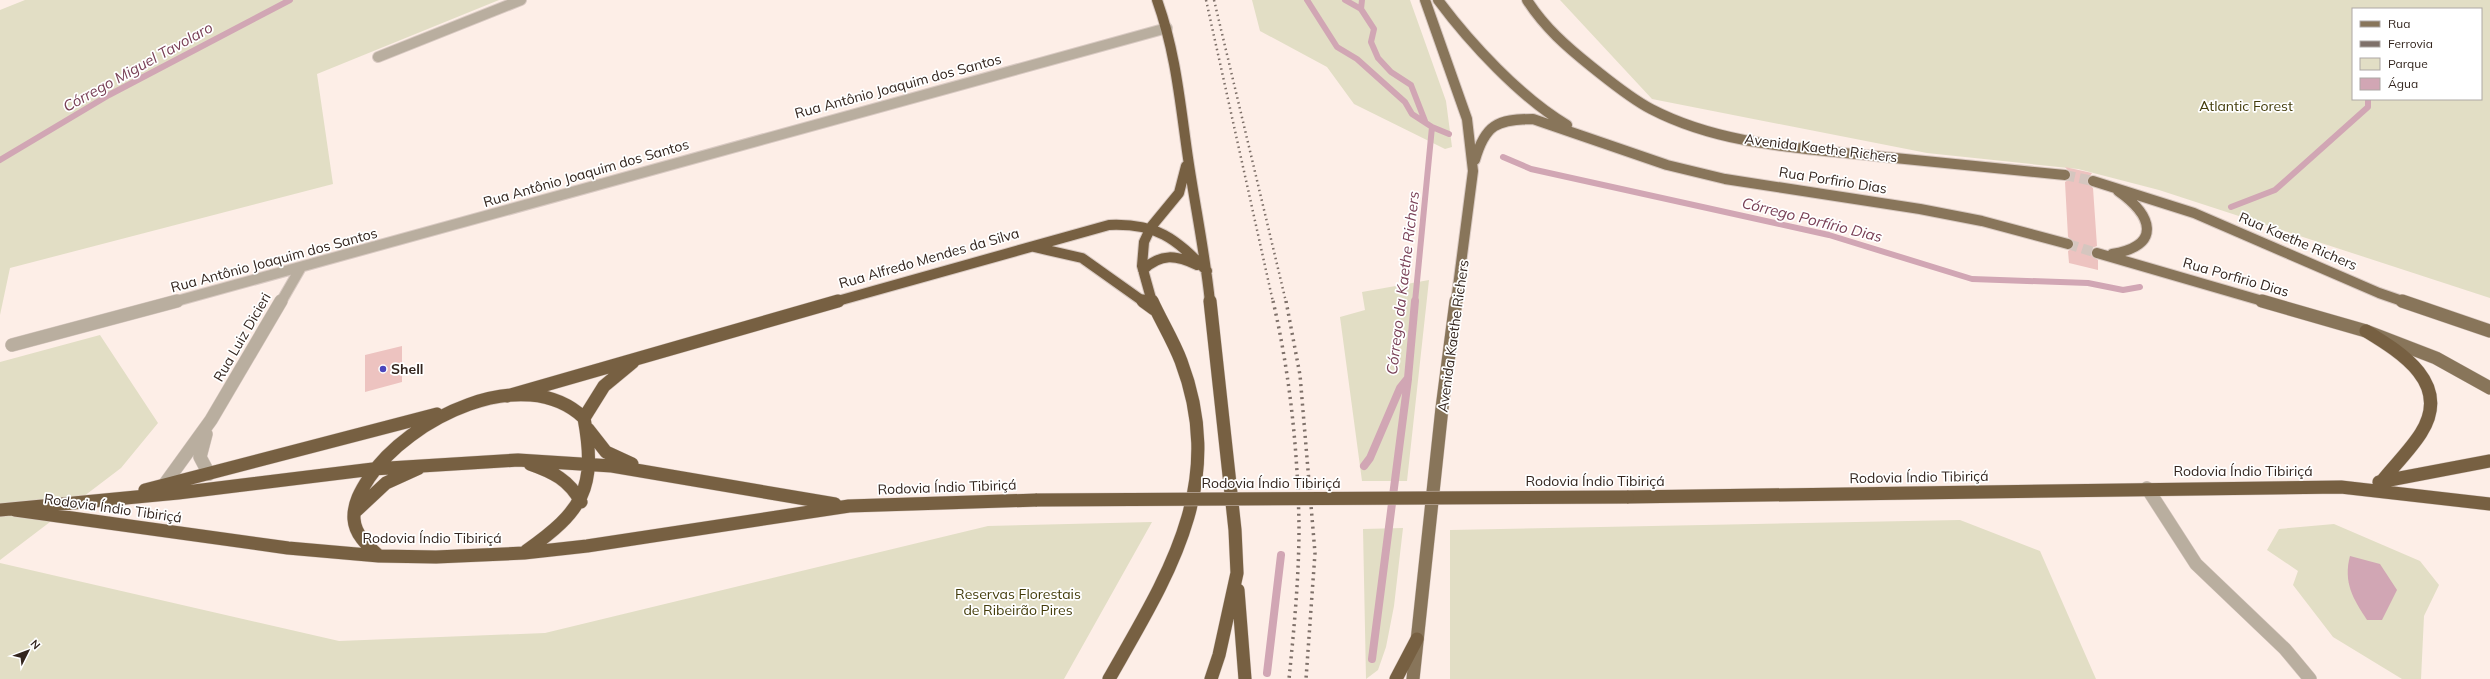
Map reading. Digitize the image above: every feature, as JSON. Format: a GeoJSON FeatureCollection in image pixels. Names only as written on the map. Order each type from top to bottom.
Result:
{"type":"FeatureCollection","features":[{"type":"Feature","properties":{"kind":"highway"},"geometry":{"type":"LineString","coordinates":[[1157,0],[1167,28],[1180,87],[1188,158],[1207,271],[1227,444],[1245,679]]}},
{"type":"Feature","properties":{"kind":"highway"},"geometry":{"type":"LineString","coordinates":[[1109,679],[1166,576],[1184,536],[1194,495],[1197,469],[1196,427],[1189,390],[1170,335],[1146,287],[1142,253],[1150,226],[1178,196],[1188,158]]}},
{"type":"Feature","properties":{"kind":"highway","name":"Rua Alfredo Mendes da Silva"},"geometry":{"type":"LineString","coordinates":[[507,396],[648,354],[1027,246],[1109,225],[1126,223],[1150,226],[1175,240],[1207,271]]}},
{"type":"Feature","properties":{"kind":"highway"},"geometry":{"type":"LineString","coordinates":[[1027,246],[1049,249],[1082,258],[1157,311]]}},
{"type":"Feature","properties":{"kind":"highway"},"geometry":{"type":"LineString","coordinates":[[1143,270],[1152,260],[1176,256],[1207,271]]}},
{"type":"Feature","properties":{"kind":"highway"},"geometry":{"type":"LineString","coordinates":[[2366,331],[2408,358],[2422,373],[2430,391],[2428,412],[2421,432],[2382,481]]}},
{"type":"Feature","properties":{"kind":"highway","name":"Rua Alfredo Mendes da Silva"},"geometry":{"type":"LineString","coordinates":[[586,423],[600,390],[612,377],[625,367],[648,354]]}},
{"type":"Feature","properties":{"kind":"highway"},"geometry":{"type":"LineString","coordinates":[[108,498],[209,474],[507,396],[528,395],[555,399],[567,404],[586,423],[598,444],[610,454],[652,472]]}},
{"type":"Feature","properties":{"kind":"highway"},"geometry":{"type":"LineString","coordinates":[[379,556],[364,543],[357,530],[353,514],[359,495],[373,468],[396,445],[454,409]]}},
{"type":"Feature","properties":{"kind":"highway"},"geometry":{"type":"LineString","coordinates":[[524,553],[560,527],[581,502],[588,484],[589,463],[586,423]]}},
{"type":"Feature","properties":{"kind":"highway"},"geometry":{"type":"LineString","coordinates":[[518,460],[566,480],[574,487],[581,502]]}},
{"type":"Feature","properties":{"kind":"highway","name":"Rodovia Índio Tibiriçá"},"geometry":{"type":"LineString","coordinates":[[0,510],[15,510],[108,498],[178,494],[373,468],[432,463],[518,460],[589,463],[652,472],[849,506]]}},
{"type":"Feature","properties":{"kind":"highway","name":"Rodovia Índio Tibiriçá"},"geometry":{"type":"LineString","coordinates":[[2341,487],[2490,461]]}},
{"type":"Feature","properties":{"kind":"highway"},"geometry":{"type":"LineString","coordinates":[[353,514],[365,500],[386,483],[432,463]]}},
{"type":"Feature","properties":{"kind":"highway","name":"Rodovia Índio Tibiriçá"},"geometry":{"type":"LineString","coordinates":[[15,510],[280,547],[379,556],[481,556],[524,553],[849,506],[1037,500],[1627,497],[2148,488],[2341,487],[2490,504]]}},
{"type":"Feature","properties":{"kind":"highway"},"geometry":{"type":"LineString","coordinates":[[1211,679],[1221,648],[1237,573]]}},
{"type":"Feature","properties":{"kind":"highway"},"geometry":{"type":"LineString","coordinates":[[1396,679],[1417,639]]}},
{"type":"Feature","properties":{"kind":"main road","name":"Avenida Kaethe Richers"},"geometry":{"type":"LineString","coordinates":[[1413,679],[1442,408],[1473,171],[1467,119],[1425,0]]}},
{"type":"Feature","properties":{"kind":"main road"},"geometry":{"type":"LineString","coordinates":[[1438,0],[1459,28],[1542,109],[1595,139]]}},
{"type":"Feature","properties":{"kind":"main road","name":"Avenida Kaethe Richers"},"geometry":{"type":"LineString","coordinates":[[1527,0],[1536,15],[1568,47],[1611,82],[1651,109],[1705,130],[1748,141],[1782,146],[2065,175]]}},
{"type":"Feature","properties":{"kind":"main road"},"geometry":{"type":"LineString","coordinates":[[1473,171],[1484,134],[1492,125],[1503,120],[1533,119],[1595,139]]}},
{"type":"Feature","properties":{"kind":"main road","name":"Rua Porfirio Dias"},"geometry":{"type":"LineString","coordinates":[[1595,139],[1667,165],[1711,175],[1920,209],[1982,221],[2068,244]]}},
{"type":"Feature","properties":{"kind":"main road","name":"Rua Kaethe Richers"},"geometry":{"type":"LineString","coordinates":[[2093,181],[2194,213],[2379,292],[2490,331]]}},
{"type":"Feature","properties":{"kind":"main road","name":"Rua Porfirio Dias"},"geometry":{"type":"LineString","coordinates":[[2107,185],[2126,196],[2140,210],[2147,223],[2147,236],[2139,247],[2124,253],[2101,254],[2366,331],[2436,358],[2490,388]]}},
{"type":"Feature","properties":{"kind":"street"},"geometry":{"type":"LineString","coordinates":[[378,57],[521,0]]}},
{"type":"Feature","properties":{"kind":"street","name":"Rua Antônio Joaquim dos Santos"},"geometry":{"type":"LineString","coordinates":[[12,345],[300,269],[760,139],[1167,28]]}},
{"type":"Feature","properties":{"kind":"street","name":"Rua Luiz Dicieri"},"geometry":{"type":"LineString","coordinates":[[164,485],[211,420],[300,269]]}},
{"type":"Feature","properties":{"kind":"street","name":"Rua Luiz Dicieri"},"geometry":{"type":"LineString","coordinates":[[209,474],[200,457],[201,447],[211,420]]}},
{"type":"Feature","properties":{"kind":"street"},"geometry":{"type":"LineString","coordinates":[[2148,488],[2196,564],[2285,649],[2310,679]]}},
{"type":"Feature","properties":{"kind":"green space"},"geometry":{"type":"Polygon","coordinates":[[[25,0],[499,0],[317,74],[333,184],[10,268],[0,315],[0,10],[25,0]]]}},
{"type":"Feature","properties":{"kind":"green space"},"geometry":{"type":"Polygon","coordinates":[[[1252,0],[1410,0],[1446,101],[1452,147],[1445,149],[1354,104],[1327,67],[1260,31],[1252,0]]]}},
{"type":"Feature","properties":{"kind":"green space","name":"Atlantic Forest"},"geometry":{"type":"Polygon","coordinates":[[[1560,0],[2490,0],[2490,298],[2159,190],[2078,169],[1927,153],[1652,99],[1560,0]]]}},
{"type":"Feature","properties":{"kind":"green space"},"geometry":{"type":"Polygon","coordinates":[[[1429,280],[1407,481],[1362,481],[1340,317],[1365,310],[1362,292],[1429,280]]]}},
{"type":"Feature","properties":{"kind":"green space"},"geometry":{"type":"Polygon","coordinates":[[[100,335],[158,423],[121,468],[0,560],[0,362],[100,335]]]}},
{"type":"Feature","properties":{"kind":"green space"},"geometry":{"type":"Polygon","coordinates":[[[1960,520],[2040,551],[2096,679],[1450,679],[1450,530],[1960,520]]]}},
{"type":"Feature","properties":{"kind":"green space","name":"Reservas Florestais de Ribeirão Pires"},"geometry":{"type":"Polygon","coordinates":[[[1152,522],[1064,679],[0,679],[0,563],[339,641],[545,633],[988,526],[1152,522]]]}},
{"type":"Feature","properties":{"kind":"green space"},"geometry":{"type":"Polygon","coordinates":[[[2334,524],[2420,561],[2439,585],[2424,616],[2421,679],[2402,679],[2333,637],[2293,585],[2298,571],[2267,550],[2279,529],[2334,524]]]}},
{"type":"Feature","properties":{"kind":"green space"},"geometry":{"type":"Polygon","coordinates":[[[1403,528],[1394,606],[1386,647],[1378,670],[1366,679],[1363,529],[1403,528]]]}},
{"type":"Feature","properties":{"kind":"water"},"geometry":{"type":"Polygon","coordinates":[[[2350,556],[2380,564],[2397,590],[2382,620],[2367,620],[2357,605],[2349,582],[2348,565],[2350,556]]]}},
{"type":"Feature","properties":{"kind":"building"},"geometry":{"type":"Polygon","coordinates":[[[2065,167],[2092,173],[2086,182],[2093,188],[2097,246],[2092,248],[2090,254],[2098,260],[2098,270],[2069,263],[2068,251],[2073,248],[2075,243],[2068,237],[2065,182],[2070,179],[2072,175],[2065,167]]]}},
{"type":"Feature","properties":{"kind":"building","name":"Shell"},"geometry":{"type":"Polygon","coordinates":[[[402,346],[402,382],[365,392],[365,355],[402,346]]]}},
{"type":"Feature","properties":{"kind":"waterway","name":"Córrego Miguel Tavolaro"},"geometry":{"type":"LineString","coordinates":[[0,160],[109,95],[290,0]]}},
{"type":"Feature","properties":{"kind":"waterway","name":"Córrego da Kaethe Richers"},"geometry":{"type":"LineString","coordinates":[[1307,0],[1337,47],[1357,59],[1405,102],[1412,114],[1432,127]]}},
{"type":"Feature","properties":{"kind":"waterway","name":"Córrego da Kaethe Richers"},"geometry":{"type":"LineString","coordinates":[[1345,0],[1361,9]]}},
{"type":"Feature","properties":{"kind":"waterway","name":"Córrego da Kaethe Richers"},"geometry":{"type":"LineString","coordinates":[[1361,9],[1362,0]]}},
{"type":"Feature","properties":{"kind":"waterway","name":"Córrego da Kaethe Richers"},"geometry":{"type":"LineString","coordinates":[[1361,9],[1374,29],[1371,42],[1378,58],[1391,72],[1411,85],[1425,121]]}},
{"type":"Feature","properties":{"kind":"waterway","name":"Córrego Porfírio Dias"},"geometry":{"type":"LineString","coordinates":[[2231,207],[2275,190],[2368,107],[2368,100]]}},
{"type":"Feature","properties":{"kind":"waterway","name":"Córrego da Kaethe Richers"},"geometry":{"type":"LineString","coordinates":[[1415,302],[1432,127]]}},
{"type":"Feature","properties":{"kind":"waterway","name":"Córrego Porfírio Dias"},"geometry":{"type":"LineString","coordinates":[[1432,127],[1449,134]]}},
{"type":"Feature","properties":{"kind":"waterway","name":"Córrego Porfírio Dias"},"geometry":{"type":"LineString","coordinates":[[1503,157],[1531,169],[1829,235],[1972,279],[2088,283],[2123,290],[2140,287]]}},
{"type":"Feature","properties":{"kind":"waterway","name":"Córrego da Kaethe Richers"},"geometry":{"type":"LineString","coordinates":[[1364,466],[1370,458],[1400,388],[1408,378],[1415,301]]}},
{"type":"Feature","properties":{"kind":"waterway"},"geometry":{"type":"LineString","coordinates":[[1372,659],[1408,379]]}},
{"type":"Feature","properties":{"kind":"waterway","name":"Córrego da Kaethe Richers"},"geometry":{"type":"LineString","coordinates":[[1267,673],[1281,555]]}},
{"type":"Feature","properties":{"kind":"tunnel"},"geometry":{"type":"LineString","coordinates":[[2065,175],[2093,181]]}},
{"type":"Feature","properties":{"kind":"tunnel"},"geometry":{"type":"LineString","coordinates":[[2068,244],[2097,253]]}},
{"type":"Feature","properties":{"kind":"railway"},"geometry":{"type":"LineString","coordinates":[[1206,0],[1273,302]]}},
{"type":"Feature","properties":{"kind":"railway"},"geometry":{"type":"LineString","coordinates":[[1214,0],[1286,302]]}},
{"type":"Feature","properties":{"kind":"railway"},"geometry":{"type":"LineString","coordinates":[[1273,301],[1284,357],[1292,413],[1297,470],[1299,527],[1298,565],[1289,679]]}},
{"type":"Feature","properties":{"kind":"railway"},"geometry":{"type":"LineString","coordinates":[[1286,301],[1300,375],[1315,553],[1306,679]]}},
{"type":"Feature","properties":{"kind":"place","name":"Shell"},"geometry":{"type":"Point","coordinates":[383,369]}}]}
